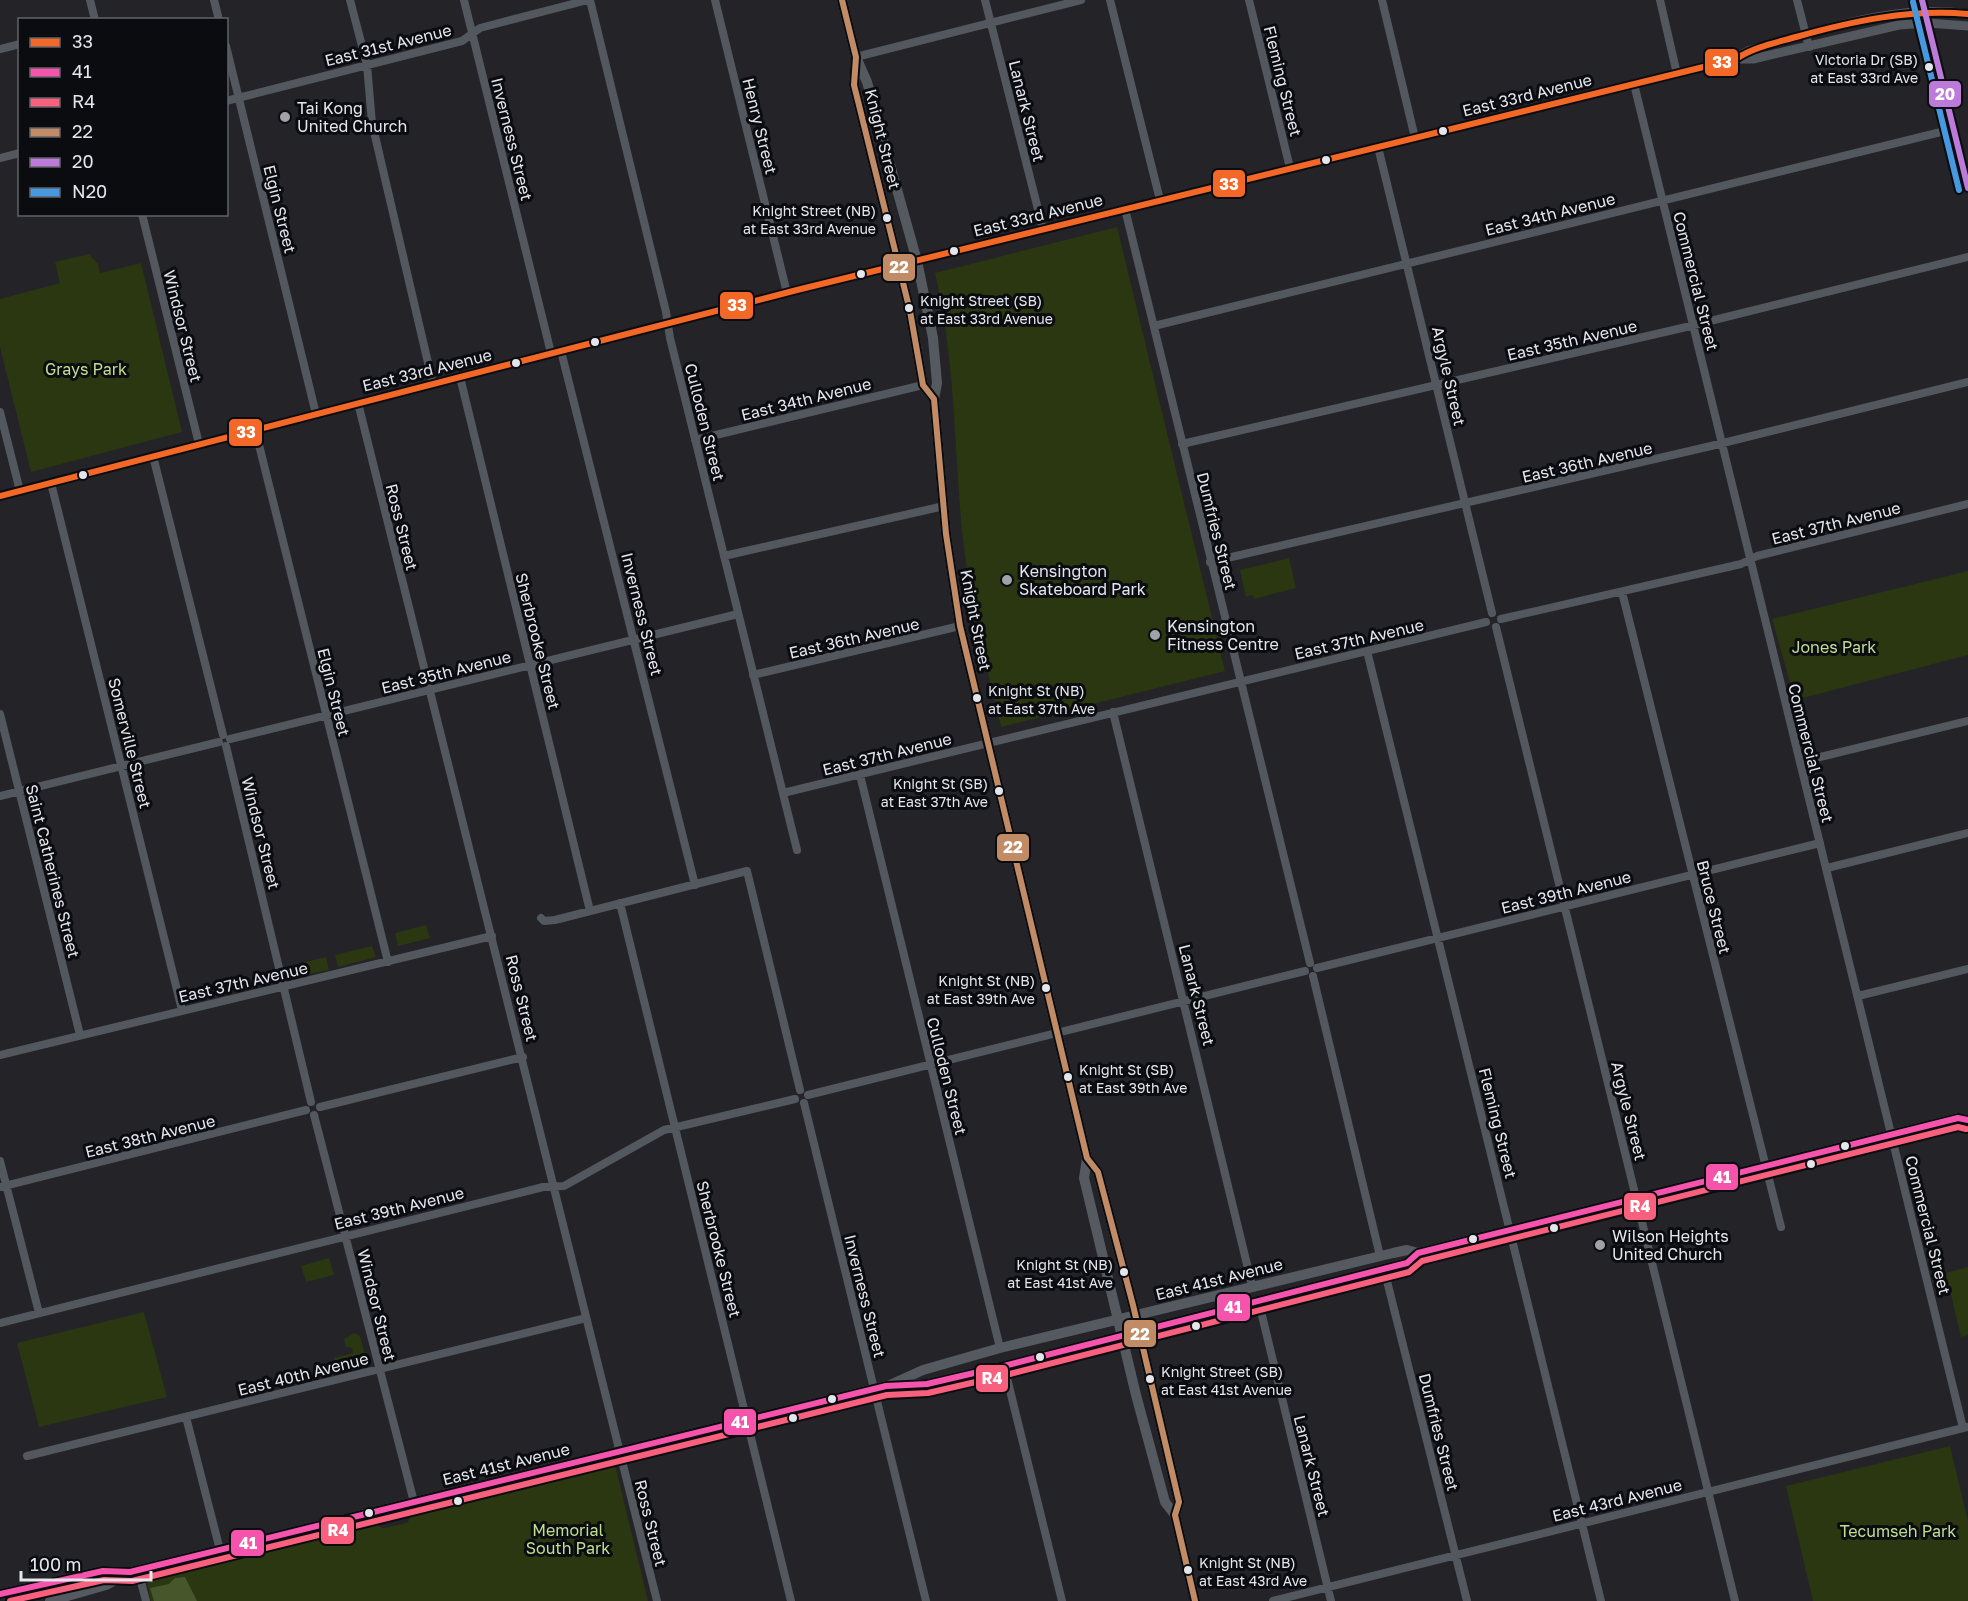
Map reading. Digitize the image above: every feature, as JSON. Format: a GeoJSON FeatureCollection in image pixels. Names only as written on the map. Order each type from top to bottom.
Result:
{"type":"FeatureCollection","features":[{"type":"Feature","properties":{"kind":"main road","name":"Knight Street"},"geometry":{"type":"LineString","coordinates":[[842,0],[856,57],[867,82],[917,261],[933,338],[938,383],[934,399],[944,507],[960,626],[1087,1158],[1084,1178],[1122,1337],[1165,1502],[1175,1515],[1195,1601]]}},
{"type":"Feature","properties":{"kind":"main road","name":"Knight Street"},"geometry":{"type":"LineString","coordinates":[[856,57],[854,85],[899,265],[923,385],[934,399]]}},
{"type":"Feature","properties":{"kind":"main road","name":"East 41st Avenue"},"geometry":{"type":"LineString","coordinates":[[890,1385],[927,1384],[1258,1303],[1407,1263],[1418,1253],[1963,1119],[1968,1109]]}},
{"type":"Feature","properties":{"kind":"main road","name":"Knight Street"},"geometry":{"type":"LineString","coordinates":[[1087,1158],[1098,1172],[1140,1332],[1179,1502],[1175,1515]]}},
{"type":"Feature","properties":{"kind":"main road","name":"East 41st Avenue"},"geometry":{"type":"LineString","coordinates":[[0,1594],[103,1572],[134,1571],[890,1385],[923,1370],[1000,1348],[1252,1285],[1407,1250],[1418,1253]]}},
{"type":"Feature","properties":{"kind":"main road","name":"East 41st Avenue"},"geometry":{"type":"LineString","coordinates":[[50,1601],[106,1585],[134,1571]]}},
{"type":"Feature","properties":{"kind":"street"},"geometry":{"type":"LineString","coordinates":[[90,0],[94,18]]}},
{"type":"Feature","properties":{"kind":"street"},"geometry":{"type":"LineString","coordinates":[[214,0],[218,18]]}},
{"type":"Feature","properties":{"kind":"street"},"geometry":{"type":"LineString","coordinates":[[350,0],[367,65],[372,123],[433,384]]}},
{"type":"Feature","properties":{"kind":"street","name":"Inverness Street"},"geometry":{"type":"LineString","coordinates":[[464,0],[634,639],[695,885]]}},
{"type":"Feature","properties":{"kind":"street","name":"East 31st Avenue"},"geometry":{"type":"LineString","coordinates":[[228,100],[462,40],[480,28],[589,0]]}},
{"type":"Feature","properties":{"kind":"street","name":"Culloden Street"},"geometry":{"type":"LineString","coordinates":[[589,0],[695,440],[798,850]]}},
{"type":"Feature","properties":{"kind":"street","name":"Henry Street"},"geometry":{"type":"LineString","coordinates":[[715,0],[787,293]]}},
{"type":"Feature","properties":{"kind":"street","name":"Lanark Street"},"geometry":{"type":"LineString","coordinates":[[985,0],[1043,229]]}},
{"type":"Feature","properties":{"kind":"street"},"geometry":{"type":"LineString","coordinates":[[856,57],[1081,0]]}},
{"type":"Feature","properties":{"kind":"street"},"geometry":{"type":"LineString","coordinates":[[1110,0],[1160,200]]}},
{"type":"Feature","properties":{"kind":"street","name":"Fleming Street"},"geometry":{"type":"LineString","coordinates":[[1249,0],[1290,168]]}},
{"type":"Feature","properties":{"kind":"street"},"geometry":{"type":"LineString","coordinates":[[1382,0],[1415,138]]}},
{"type":"Feature","properties":{"kind":"street"},"geometry":{"type":"LineString","coordinates":[[1660,0],[1677,74]]}},
{"type":"Feature","properties":{"kind":"street"},"geometry":{"type":"LineString","coordinates":[[1797,0],[1809,47]]}},
{"type":"Feature","properties":{"kind":"street"},"geometry":{"type":"LineString","coordinates":[[1924,5],[1953,129],[1965,167],[1968,188]]}},
{"type":"Feature","properties":{"kind":"street","name":"East 33rd Avenue"},"geometry":{"type":"LineString","coordinates":[[0,496],[667,323],[1677,74],[1736,58],[1750,50],[1886,14],[1924,5],[1968,14]]}},
{"type":"Feature","properties":{"kind":"street","name":"East 33rd Avenue"},"geometry":{"type":"LineString","coordinates":[[1736,58],[1753,59],[1899,25],[1928,23],[1968,26]]}},
{"type":"Feature","properties":{"kind":"street"},"geometry":{"type":"LineString","coordinates":[[0,49],[18,44]]}},
{"type":"Feature","properties":{"kind":"street","name":"Elgin Street"},"geometry":{"type":"LineString","coordinates":[[228,53],[315,414]]}},
{"type":"Feature","properties":{"kind":"street","name":"Commercial Street"},"geometry":{"type":"LineString","coordinates":[[1634,84],[1721,444],[1966,1427]]}},
{"type":"Feature","properties":{"kind":"street","name":"East 34th Avenue"},"geometry":{"type":"LineString","coordinates":[[1154,326],[1953,129]]}},
{"type":"Feature","properties":{"kind":"street","name":"Argyle Street"},"geometry":{"type":"LineString","coordinates":[[1378,147],[1492,613]]}},
{"type":"Feature","properties":{"kind":"street"},"geometry":{"type":"LineString","coordinates":[[0,158],[18,154]]}},
{"type":"Feature","properties":{"kind":"street","name":"Dumfries Street"},"geometry":{"type":"LineString","coordinates":[[1125,209],[1310,963]]}},
{"type":"Feature","properties":{"kind":"street","name":"Windsor Street"},"geometry":{"type":"LineString","coordinates":[[142,216],[199,444]]}},
{"type":"Feature","properties":{"kind":"street","name":"East 35th Avenue"},"geometry":{"type":"LineString","coordinates":[[1182,444],[1693,325],[1968,257]]}},
{"type":"Feature","properties":{"kind":"street","name":"Sherbrooke Street"},"geometry":{"type":"LineString","coordinates":[[460,377],[590,911]]}},
{"type":"Feature","properties":{"kind":"street","name":"East 36th Avenue"},"geometry":{"type":"LineString","coordinates":[[1210,562],[1721,444],[1968,382]]}},
{"type":"Feature","properties":{"kind":"street","name":"East 34th Avenue"},"geometry":{"type":"LineString","coordinates":[[695,440],[923,385]]}},
{"type":"Feature","properties":{"kind":"street","name":"Ross Street"},"geometry":{"type":"LineString","coordinates":[[358,403],[657,1601]]}},
{"type":"Feature","properties":{"kind":"street"},"geometry":{"type":"LineString","coordinates":[[0,412],[20,491]]}},
{"type":"Feature","properties":{"kind":"street","name":"Elgin Street"},"geometry":{"type":"LineString","coordinates":[[255,429],[388,962]]}},
{"type":"Feature","properties":{"kind":"street","name":"Windsor Street"},"geometry":{"type":"LineString","coordinates":[[153,456],[311,1102]]}},
{"type":"Feature","properties":{"kind":"street","name":"Somerville Street"},"geometry":{"type":"LineString","coordinates":[[51,483],[182,1010]]}},
{"type":"Feature","properties":{"kind":"street","name":"East 37th Avenue"},"geometry":{"type":"LineString","coordinates":[[1501,619],[1622,592],[1968,504]]}},
{"type":"Feature","properties":{"kind":"street"},"geometry":{"type":"LineString","coordinates":[[724,556],[944,507]]}},
{"type":"Feature","properties":{"kind":"street","name":"Bruce Street"},"geometry":{"type":"LineString","coordinates":[[1622,592],[1781,1227]]}},
{"type":"Feature","properties":{"kind":"street"},"geometry":{"type":"LineString","coordinates":[[1492,613],[1497,613],[1501,619],[1496,627],[1489,626],[1486,622],[1488,615],[1492,613]]}},
{"type":"Feature","properties":{"kind":"street","name":"East 35th Avenue"},"geometry":{"type":"LineString","coordinates":[[0,796],[738,614]]}},
{"type":"Feature","properties":{"kind":"street","name":"East 37th Avenue"},"geometry":{"type":"LineString","coordinates":[[783,793],[1239,680],[1486,622]]}},
{"type":"Feature","properties":{"kind":"street","name":"East 36th Avenue"},"geometry":{"type":"LineString","coordinates":[[753,675],[960,626]]}},
{"type":"Feature","properties":{"kind":"street","name":"Argyle Street"},"geometry":{"type":"LineString","coordinates":[[1496,627],[1736,1601]]}},
{"type":"Feature","properties":{"kind":"street","name":"Fleming Street"},"geometry":{"type":"LineString","coordinates":[[1367,651],[1601,1601]]}},
{"type":"Feature","properties":{"kind":"street","name":"Lanark Street"},"geometry":{"type":"LineString","coordinates":[[1113,712],[1252,1285]]}},
{"type":"Feature","properties":{"kind":"street","name":"Saint Catherines Street"},"geometry":{"type":"LineString","coordinates":[[0,714],[80,1035]]}},
{"type":"Feature","properties":{"kind":"street"},"geometry":{"type":"LineString","coordinates":[[1800,762],[1968,721]]}},
{"type":"Feature","properties":{"kind":"street","name":"Culloden Street"},"geometry":{"type":"LineString","coordinates":[[860,775],[1000,1348]]}},
{"type":"Feature","properties":{"kind":"street"},"geometry":{"type":"LineString","coordinates":[[1827,868],[1968,833]]}},
{"type":"Feature","properties":{"kind":"street","name":"East 39th Avenue"},"geometry":{"type":"LineString","coordinates":[[1315,972],[1438,938],[1820,843]]}},
{"type":"Feature","properties":{"kind":"street"},"geometry":{"type":"LineString","coordinates":[[541,918],[543,921],[555,920],[747,871],[800,1090],[795,1099],[798,1103],[804,1103],[808,1095]]}},
{"type":"Feature","properties":{"kind":"street","name":"Sherbrooke Street"},"geometry":{"type":"LineString","coordinates":[[620,903],[791,1601]]}},
{"type":"Feature","properties":{"kind":"street","name":"East 37th Avenue"},"geometry":{"type":"LineString","coordinates":[[0,1055],[492,936]]}},
{"type":"Feature","properties":{"kind":"street"},"geometry":{"type":"LineString","coordinates":[[1305,971],[1310,963],[1315,972],[1380,1256]]}},
{"type":"Feature","properties":{"kind":"street"},"geometry":{"type":"LineString","coordinates":[[1858,996],[1968,969]]}},
{"type":"Feature","properties":{"kind":"street"},"geometry":{"type":"LineString","coordinates":[[800,1090],[808,1095],[1305,971],[1315,972]]}},
{"type":"Feature","properties":{"kind":"street"},"geometry":{"type":"LineString","coordinates":[[320,1107],[311,1102],[306,1110],[314,1115],[320,1107],[522,1057]]}},
{"type":"Feature","properties":{"kind":"street","name":"East 39th Avenue"},"geometry":{"type":"LineString","coordinates":[[0,1323],[543,1187],[564,1186],[664,1130],[795,1099]]}},
{"type":"Feature","properties":{"kind":"street","name":"Inverness Street"},"geometry":{"type":"LineString","coordinates":[[804,1103],[926,1601]]}},
{"type":"Feature","properties":{"kind":"street","name":"East 38th Avenue"},"geometry":{"type":"LineString","coordinates":[[3,1186],[306,1110]]}},
{"type":"Feature","properties":{"kind":"street","name":"Windsor Street"},"geometry":{"type":"LineString","coordinates":[[314,1115],[414,1502]]}},
{"type":"Feature","properties":{"kind":"street"},"geometry":{"type":"LineString","coordinates":[[0,1161],[3,1186],[39,1313]]}},
{"type":"Feature","properties":{"kind":"street","name":"Dumfries Street"},"geometry":{"type":"LineString","coordinates":[[1384,1269],[1467,1601]]}},
{"type":"Feature","properties":{"kind":"street","name":"Lanark Street"},"geometry":{"type":"LineString","coordinates":[[1258,1303],[1331,1601]]}},
{"type":"Feature","properties":{"kind":"street","name":"East 40th Avenue"},"geometry":{"type":"LineString","coordinates":[[27,1456],[586,1318]]}},
{"type":"Feature","properties":{"kind":"street"},"geometry":{"type":"LineString","coordinates":[[1004,1366],[1062,1601]]}},
{"type":"Feature","properties":{"kind":"street"},"geometry":{"type":"LineString","coordinates":[[186,1417],[220,1550]]}},
{"type":"Feature","properties":{"kind":"street","name":"East 43rd Avenue"},"geometry":{"type":"LineString","coordinates":[[1273,1601],[1966,1427]]}},
{"type":"Feature","properties":{"kind":"street"},"geometry":{"type":"LineString","coordinates":[[134,1571],[146,1601]]}},
{"type":"Feature","properties":{"kind":"green space"},"geometry":{"type":"Polygon","coordinates":[[[1117,227],[1225,671],[1001,727],[978,629],[965,556],[947,337],[935,273],[1117,227]]]}},
{"type":"Feature","properties":{"kind":"green space","name":"Grays Park"},"geometry":{"type":"Polygon","coordinates":[[[89,254],[98,264],[100,273],[141,263],[182,432],[31,472],[0,347],[0,299],[60,283],[55,262],[89,254]]]}},
{"type":"Feature","properties":{"kind":"green space"},"geometry":{"type":"Polygon","coordinates":[[[1289,558],[1296,588],[1254,599],[1253,595],[1246,597],[1240,570],[1289,558]]]}},
{"type":"Feature","properties":{"kind":"green space","name":"Jones Park"},"geometry":{"type":"Polygon","coordinates":[[[1968,571],[1968,655],[1795,700],[1772,619],[1968,571]]]}},
{"type":"Feature","properties":{"kind":"green space"},"geometry":{"type":"Polygon","coordinates":[[[426,925],[430,938],[398,946],[395,933],[426,925]]]}},
{"type":"Feature","properties":{"kind":"green space"},"geometry":{"type":"Polygon","coordinates":[[[372,946],[376,957],[338,967],[335,955],[372,946]]]}},
{"type":"Feature","properties":{"kind":"green space"},"geometry":{"type":"Polygon","coordinates":[[[326,957],[329,970],[291,977],[289,966],[326,957]]]}},
{"type":"Feature","properties":{"kind":"green space"},"geometry":{"type":"Polygon","coordinates":[[[329,1258],[334,1275],[306,1282],[301,1266],[329,1258]]]}},
{"type":"Feature","properties":{"kind":"green space"},"geometry":{"type":"Polygon","coordinates":[[[1968,1267],[1968,1335],[1961,1337],[1946,1273],[1968,1267]]]}},
{"type":"Feature","properties":{"kind":"green space"},"geometry":{"type":"Polygon","coordinates":[[[144,1312],[167,1397],[39,1427],[17,1343],[144,1312]]]}},
{"type":"Feature","properties":{"kind":"green space"},"geometry":{"type":"Polygon","coordinates":[[[354,1333],[360,1336],[366,1359],[336,1367],[334,1358],[353,1353],[352,1348],[346,1347],[344,1339],[354,1333]]]}},
{"type":"Feature","properties":{"kind":"green space","name":"Tecumseh Park"},"geometry":{"type":"Polygon","coordinates":[[[1950,1446],[1968,1521],[1968,1601],[1813,1601],[1786,1486],[1950,1446]]]}},
{"type":"Feature","properties":{"kind":"green space","name":"Memorial South Park"},"geometry":{"type":"Polygon","coordinates":[[[612,1466],[616,1469],[648,1601],[151,1601],[147,1583],[151,1580],[375,1524],[383,1528],[407,1523],[412,1515],[612,1466]]]}},
{"type":"Feature","properties":{"kind":"green space"},"geometry":{"type":"Polygon","coordinates":[[[185,1577],[197,1601],[154,1601],[150,1588],[169,1584],[175,1578],[185,1577]]]}},
{"type":"Feature","properties":{"kind":"transit line","name":"22"},"geometry":{"type":"LineString","coordinates":[[842,0],[856,57],[854,85],[910,311],[923,385],[934,399],[946,534],[960,626],[1087,1158],[1098,1172],[1133,1305],[1179,1502],[1175,1515],[1195,1601]]}},
{"type":"Feature","properties":{"kind":"transit line","name":"20"},"geometry":{"type":"LineString","coordinates":[[1922,0],[1968,188]]}},
{"type":"Feature","properties":{"kind":"transit line","name":"N20"},"geometry":{"type":"LineString","coordinates":[[1913,2],[1959,190]]}},
{"type":"Feature","properties":{"kind":"transit line","name":"33"},"geometry":{"type":"LineString","coordinates":[[0,496],[797,290],[1736,59],[1765,46],[1838,26],[1902,15],[1968,14]]}},
{"type":"Feature","properties":{"kind":"transit line","name":"41"},"geometry":{"type":"LineString","coordinates":[[0,1594],[103,1571],[130,1572],[886,1386],[927,1384],[1004,1366],[1407,1263],[1418,1253],[1958,1118],[1968,1120]]}},
{"type":"Feature","properties":{"kind":"transit line","name":"R4"},"geometry":{"type":"LineString","coordinates":[[10,1601],[104,1580],[132,1581],[887,1395],[928,1393],[1006,1375],[1409,1272],[1422,1261],[1958,1127],[1966,1129]]}},
{"type":"Feature","properties":{"kind":"place","name":"Victoria Dr (SB) at East 33rd Ave"},"geometry":{"type":"Point","coordinates":[1929,67]}},
{"type":"Feature","properties":{"kind":"place","name":"Tai Kong United Church"},"geometry":{"type":"Point","coordinates":[285,117]}},
{"type":"Feature","properties":{"kind":"place","name":"Knight Street (NB) at East 33rd Avenue"},"geometry":{"type":"Point","coordinates":[887,218]}},
{"type":"Feature","properties":{"kind":"place","name":"Knight Street (SB) at East 33rd Avenue"},"geometry":{"type":"Point","coordinates":[909,308]}},
{"type":"Feature","properties":{"kind":"place","name":"Kensington Skateboard Park"},"geometry":{"type":"Point","coordinates":[1007,580]}},
{"type":"Feature","properties":{"kind":"place","name":"Kensington Fitness Centre"},"geometry":{"type":"Point","coordinates":[1155,635]}},
{"type":"Feature","properties":{"kind":"place","name":"Knight St (NB) at East 37th Ave"},"geometry":{"type":"Point","coordinates":[977,698]}},
{"type":"Feature","properties":{"kind":"place","name":"Knight St (SB) at East 37th Ave"},"geometry":{"type":"Point","coordinates":[999,791]}},
{"type":"Feature","properties":{"kind":"place","name":"Knight St (NB) at East 39th Ave"},"geometry":{"type":"Point","coordinates":[1046,988]}},
{"type":"Feature","properties":{"kind":"place","name":"Knight St (SB) at East 39th Ave"},"geometry":{"type":"Point","coordinates":[1068,1077]}},
{"type":"Feature","properties":{"kind":"place","name":"Wilson Heights United Church"},"geometry":{"type":"Point","coordinates":[1600,1245]}},
{"type":"Feature","properties":{"kind":"place","name":"Knight St (NB) at East 41st Ave"},"geometry":{"type":"Point","coordinates":[1124,1272]}},
{"type":"Feature","properties":{"kind":"place","name":"Knight Street (SB) at East 41st Avenue"},"geometry":{"type":"Point","coordinates":[1150,1379]}},
{"type":"Feature","properties":{"kind":"place","name":"Knight St (NB) at East 43rd Ave"},"geometry":{"type":"Point","coordinates":[1188,1570]}}]}
